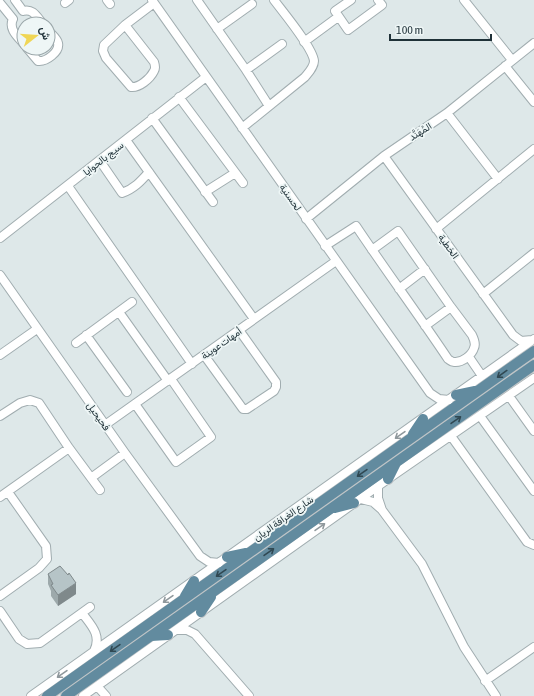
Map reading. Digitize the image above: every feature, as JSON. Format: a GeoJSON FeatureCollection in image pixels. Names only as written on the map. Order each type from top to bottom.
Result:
{"type":"FeatureCollection","features":[{"type":"Feature","properties":{"kind":"main road","name":"شارع الغرافة الريان"},"geometry":{"type":"LineString","coordinates":[[47,696],[534,351]]}},
{"type":"Feature","properties":{"kind":"main road","name":"شارع الغرافة الريان"},"geometry":{"type":"LineString","coordinates":[[66,696],[534,364]]}},
{"type":"Feature","properties":{"kind":"main road"},"geometry":{"type":"LineString","coordinates":[[453,397],[480,390]]}},
{"type":"Feature","properties":{"kind":"main road"},"geometry":{"type":"LineString","coordinates":[[409,439],[426,416]]}},
{"type":"Feature","properties":{"kind":"main road"},"geometry":{"type":"LineString","coordinates":[[388,479],[396,462]]}},
{"type":"Feature","properties":{"kind":"main road"},"geometry":{"type":"LineString","coordinates":[[329,510],[358,501]]}},
{"type":"Feature","properties":{"kind":"main road"},"geometry":{"type":"LineString","coordinates":[[223,560],[250,552]]}},
{"type":"Feature","properties":{"kind":"main road"},"geometry":{"type":"LineString","coordinates":[[182,601],[197,579]]}},
{"type":"Feature","properties":{"kind":"main road"},"geometry":{"type":"LineString","coordinates":[[198,614],[214,592]]}},
{"type":"Feature","properties":{"kind":"main road"},"geometry":{"type":"LineString","coordinates":[[151,636],[172,633]]}},
{"type":"Feature","properties":{"kind":"street"},"geometry":{"type":"LineString","coordinates":[[15,0],[23,11]]}},
{"type":"Feature","properties":{"kind":"street"},"geometry":{"type":"LineString","coordinates":[[197,0],[246,70],[269,106]]}},
{"type":"Feature","properties":{"kind":"street"},"geometry":{"type":"LineString","coordinates":[[242,128],[305,77],[312,68],[314,58],[274,0]]}},
{"type":"Feature","properties":{"kind":"street"},"geometry":{"type":"LineString","coordinates":[[351,0],[335,11],[348,30],[382,5],[378,0]]}},
{"type":"Feature","properties":{"kind":"street"},"geometry":{"type":"LineString","coordinates":[[464,0],[512,60]]}},
{"type":"Feature","properties":{"kind":"street"},"geometry":{"type":"LineString","coordinates":[[125,25],[154,62],[156,67],[155,71],[136,87],[130,87],[106,58],[103,51],[104,45],[125,25],[153,1]]}},
{"type":"Feature","properties":{"kind":"street","name":"لحسنية"},"geometry":{"type":"LineString","coordinates":[[153,1],[430,393]]}},
{"type":"Feature","properties":{"kind":"street"},"geometry":{"type":"LineString","coordinates":[[0,3],[13,19]]}},
{"type":"Feature","properties":{"kind":"street"},"geometry":{"type":"LineString","coordinates":[[217,29],[252,4]]}},
{"type":"Feature","properties":{"kind":"street"},"geometry":{"type":"LineString","coordinates":[[16,34],[12,29],[11,23],[13,19],[23,11],[29,10],[36,16]]}},
{"type":"Feature","properties":{"kind":"street"},"geometry":{"type":"LineString","coordinates":[[304,42],[338,17]]}},
{"type":"Feature","properties":{"kind":"street"},"geometry":{"type":"LineString","coordinates":[[56,39],[58,45],[56,51]]}},
{"type":"Feature","properties":{"kind":"street","name":"المُهَنَّد"},"geometry":{"type":"LineString","coordinates":[[306,219],[384,156],[447,113],[534,43]]}},
{"type":"Feature","properties":{"kind":"street"},"geometry":{"type":"LineString","coordinates":[[246,70],[282,44]]}},
{"type":"Feature","properties":{"kind":"street"},"geometry":{"type":"LineString","coordinates":[[34,56],[38,60],[46,60],[50,56]]}},
{"type":"Feature","properties":{"kind":"street"},"geometry":{"type":"LineString","coordinates":[[505,66],[534,102]]}},
{"type":"Feature","properties":{"kind":"street","name":"سيج بالحوايا"},"geometry":{"type":"LineString","coordinates":[[0,238],[206,77]]}},
{"type":"Feature","properties":{"kind":"street"},"geometry":{"type":"LineString","coordinates":[[179,97],[243,183]]}},
{"type":"Feature","properties":{"kind":"street"},"geometry":{"type":"LineString","coordinates":[[447,113],[498,178]]}},
{"type":"Feature","properties":{"kind":"street"},"geometry":{"type":"LineString","coordinates":[[152,118],[213,202]]}},
{"type":"Feature","properties":{"kind":"street"},"geometry":{"type":"LineString","coordinates":[[126,140],[254,319]]}},
{"type":"Feature","properties":{"kind":"street"},"geometry":{"type":"LineString","coordinates":[[436,228],[534,149]]}},
{"type":"Feature","properties":{"kind":"street","name":"الخطية"},"geometry":{"type":"LineString","coordinates":[[384,156],[513,335]]}},
{"type":"Feature","properties":{"kind":"street"},"geometry":{"type":"LineString","coordinates":[[100,161],[122,193],[129,191],[138,185],[149,172]]}},
{"type":"Feature","properties":{"kind":"street"},"geometry":{"type":"LineString","coordinates":[[205,192],[235,173]]}},
{"type":"Feature","properties":{"kind":"street"},"geometry":{"type":"LineString","coordinates":[[68,186],[192,364]]}},
{"type":"Feature","properties":{"kind":"street"},"geometry":{"type":"LineString","coordinates":[[325,246],[355,226],[448,359],[454,362],[461,361],[469,357],[474,348],[474,340],[472,335],[398,231],[372,250]]}},
{"type":"Feature","properties":{"kind":"street"},"geometry":{"type":"LineString","coordinates":[[483,294],[534,253]]}},
{"type":"Feature","properties":{"kind":"street","name":"أمهات عوينة"},"geometry":{"type":"LineString","coordinates":[[105,425],[336,261]]}},
{"type":"Feature","properties":{"kind":"street"},"geometry":{"type":"LineString","coordinates":[[399,289],[425,269]]}},
{"type":"Feature","properties":{"kind":"street","name":"فحيحيل"},"geometry":{"type":"LineString","coordinates":[[0,275],[105,425],[200,556]]}},
{"type":"Feature","properties":{"kind":"street"},"geometry":{"type":"LineString","coordinates":[[76,343],[132,302]]}},
{"type":"Feature","properties":{"kind":"street"},"geometry":{"type":"LineString","coordinates":[[425,326],[451,307]]}},
{"type":"Feature","properties":{"kind":"street"},"geometry":{"type":"LineString","coordinates":[[119,312],[211,437],[176,462],[135,404]]}},
{"type":"Feature","properties":{"kind":"street"},"geometry":{"type":"LineString","coordinates":[[0,356],[37,329]]}},
{"type":"Feature","properties":{"kind":"street"},"geometry":{"type":"LineString","coordinates":[[204,355],[243,409],[247,410],[275,389],[276,382],[239,330]]}},
{"type":"Feature","properties":{"kind":"street"},"geometry":{"type":"LineString","coordinates":[[86,335],[127,392]]}},
{"type":"Feature","properties":{"kind":"street"},"geometry":{"type":"LineString","coordinates":[[513,335],[521,341],[533,340]]}},
{"type":"Feature","properties":{"kind":"street"},"geometry":{"type":"LineString","coordinates":[[512,356],[515,346],[513,335]]}},
{"type":"Feature","properties":{"kind":"street","name":"شارع الغرافة الريان"},"geometry":{"type":"LineString","coordinates":[[31,696],[533,340]]}},
{"type":"Feature","properties":{"kind":"street"},"geometry":{"type":"LineString","coordinates":[[469,357],[482,376]]}},
{"type":"Feature","properties":{"kind":"street"},"geometry":{"type":"LineString","coordinates":[[83,696],[388,479],[534,378]]}},
{"type":"Feature","properties":{"kind":"street"},"geometry":{"type":"LineString","coordinates":[[430,393],[439,399],[453,397]]}},
{"type":"Feature","properties":{"kind":"street"},"geometry":{"type":"LineString","coordinates":[[426,416],[433,404],[430,393]]}},
{"type":"Feature","properties":{"kind":"street"},"geometry":{"type":"LineString","coordinates":[[508,396],[534,431]]}},
{"type":"Feature","properties":{"kind":"street"},"geometry":{"type":"LineString","coordinates":[[0,416],[20,403],[30,400],[39,404],[100,490]]}},
{"type":"Feature","properties":{"kind":"street"},"geometry":{"type":"LineString","coordinates":[[480,416],[534,491]]}},
{"type":"Feature","properties":{"kind":"street"},"geometry":{"type":"LineString","coordinates":[[451,436],[527,542],[534,545]]}},
{"type":"Feature","properties":{"kind":"street"},"geometry":{"type":"LineString","coordinates":[[0,497],[69,448]]}},
{"type":"Feature","properties":{"kind":"street"},"geometry":{"type":"LineString","coordinates":[[91,478],[125,453]]}},
{"type":"Feature","properties":{"kind":"street"},"geometry":{"type":"LineString","coordinates":[[378,487],[378,498],[382,510]]}},
{"type":"Feature","properties":{"kind":"street"},"geometry":{"type":"LineString","coordinates":[[0,596],[39,568],[47,559],[46,546],[8,492]]}},
{"type":"Feature","properties":{"kind":"street"},"geometry":{"type":"LineString","coordinates":[[358,501],[373,502],[382,510],[422,564],[457,634],[496,696]]}},
{"type":"Feature","properties":{"kind":"street"},"geometry":{"type":"LineString","coordinates":[[200,556],[209,562],[223,560]]}},
{"type":"Feature","properties":{"kind":"street"},"geometry":{"type":"LineString","coordinates":[[197,579],[203,569],[200,556]]}},
{"type":"Feature","properties":{"kind":"street"},"geometry":{"type":"LineString","coordinates":[[0,611],[20,639],[27,644],[40,643],[90,607]]}},
{"type":"Feature","properties":{"kind":"street"},"geometry":{"type":"LineString","coordinates":[[82,613],[96,633],[104,637],[114,638]]}},
{"type":"Feature","properties":{"kind":"street"},"geometry":{"type":"LineString","coordinates":[[195,634],[193,626],[198,614]]}},
{"type":"Feature","properties":{"kind":"street"},"geometry":{"type":"LineString","coordinates":[[172,633],[187,630],[195,634],[249,696]]}},
{"type":"Feature","properties":{"kind":"street"},"geometry":{"type":"LineString","coordinates":[[94,651],[97,644],[96,633]]}},
{"type":"Feature","properties":{"kind":"street"},"geometry":{"type":"LineString","coordinates":[[486,681],[534,647]]}},
{"type":"Feature","properties":{"kind":"street"},"geometry":{"type":"LineString","coordinates":[[97,686],[106,696]]}},
{"type":"Feature","properties":{"kind":"building"},"geometry":{"type":"Polygon","coordinates":[[[60,566],[68,575],[69,573],[76,583],[58,595],[51,585],[53,584],[48,574],[60,566]]]}}]}
